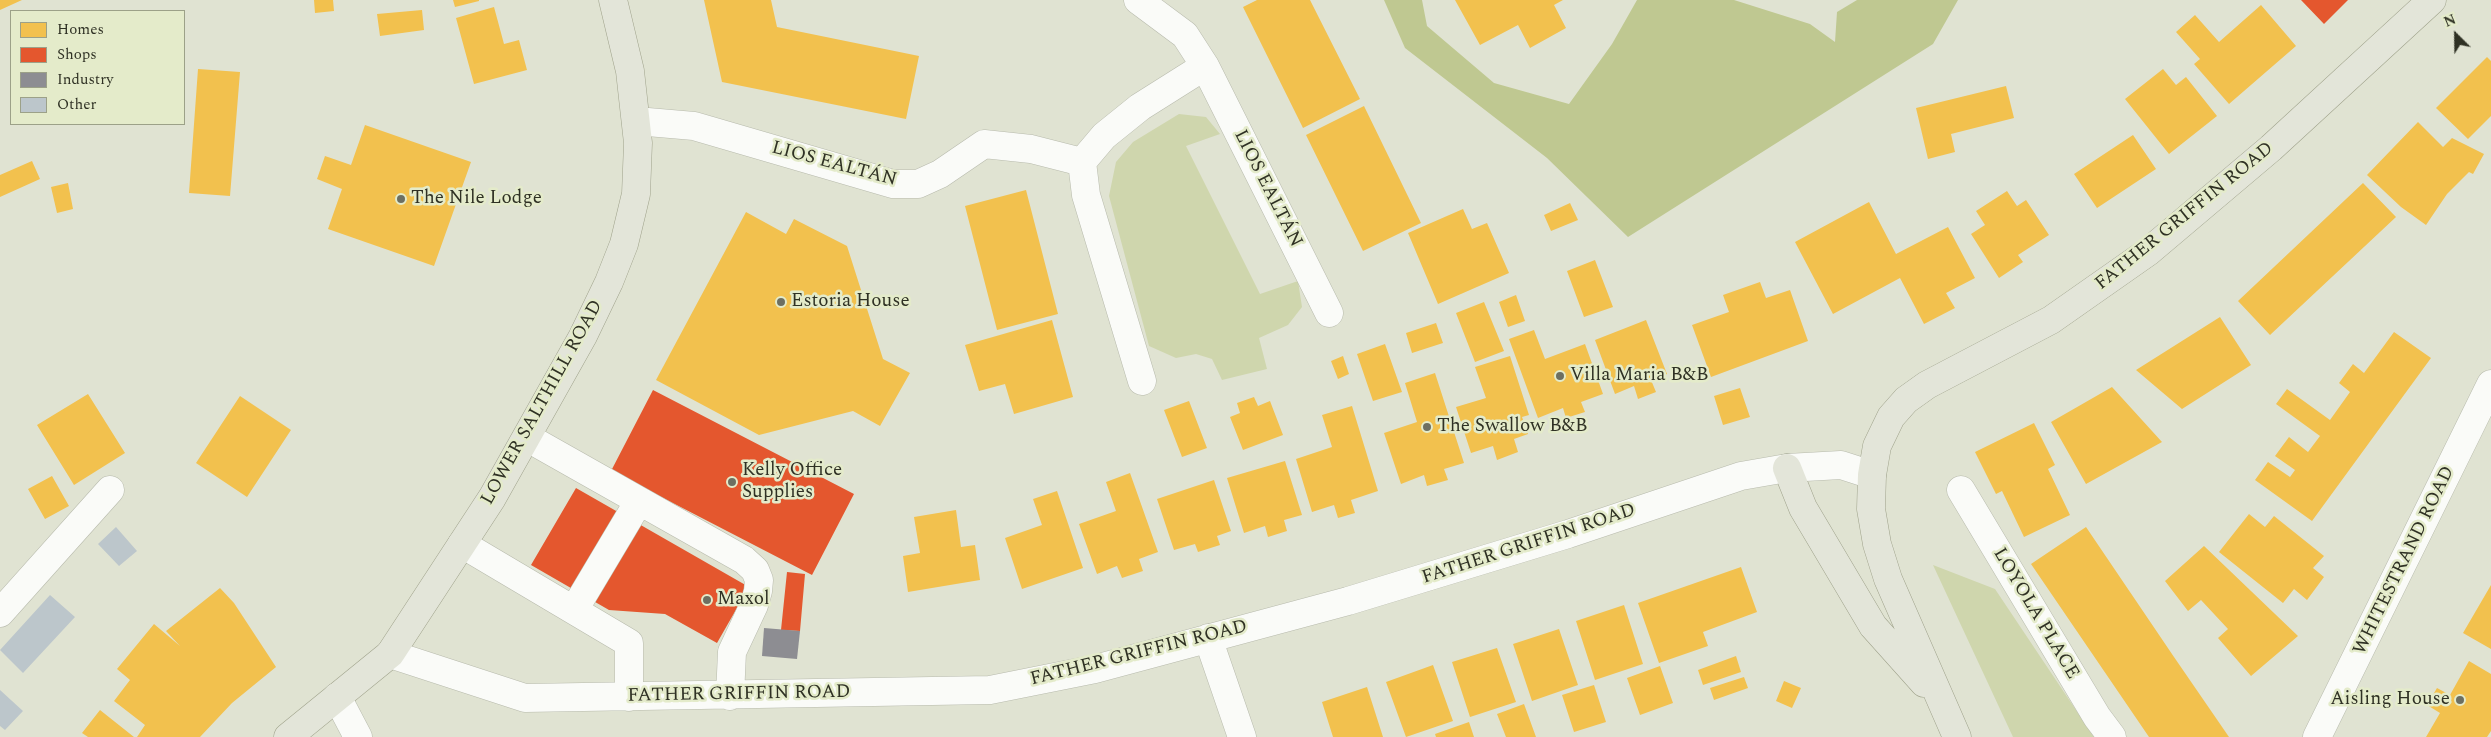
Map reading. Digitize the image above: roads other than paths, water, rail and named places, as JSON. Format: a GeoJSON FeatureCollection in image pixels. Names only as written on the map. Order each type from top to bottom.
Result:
{"type":"FeatureCollection","features":[{"type":"Feature","properties":{"kind":"main road","name":"LOWER SALTHILL ROAD"},"geometry":{"type":"LineString","coordinates":[[288,737],[390,654],[528,438],[583,336],[624,244],[636,194],[638,143],[630,71],[613,0]]}},
{"type":"Feature","properties":{"kind":"main road","name":"FATHER GRIFFIN ROAD"},"geometry":{"type":"LineString","coordinates":[[1940,700],[1903,615],[1877,544],[1871,509],[1872,475],[1877,446],[1891,417],[1906,400],[1927,385],[2051,320],[2148,252],[2271,148],[2432,0]]}},
{"type":"Feature","properties":{"kind":"main road"},"geometry":{"type":"LineString","coordinates":[[1787,468],[1803,508],[1873,626],[1940,700],[1957,737]]}},
{"type":"Feature","properties":{"kind":"street","name":"LIOS EALTÁN"},"geometry":{"type":"LineString","coordinates":[[1138,0],[1185,35],[1205,66],[1329,313]]}},
{"type":"Feature","properties":{"kind":"street"},"geometry":{"type":"LineString","coordinates":[[1142,381],[1086,195],[1082,162],[1104,136],[1140,107],[1205,66]]}},
{"type":"Feature","properties":{"kind":"street","name":"LIOS EALTÁN"},"geometry":{"type":"LineString","coordinates":[[636,120],[694,126],[893,184],[918,184],[940,174],[984,144],[1031,149],[1082,162]]}},
{"type":"Feature","properties":{"kind":"street","name":"WHITESTRAND ROAD"},"geometry":{"type":"LineString","coordinates":[[2318,737],[2491,384]]}},
{"type":"Feature","properties":{"kind":"street"},"geometry":{"type":"LineString","coordinates":[[528,438],[744,560],[755,570],[759,580],[754,605],[732,652],[730,696]]}},
{"type":"Feature","properties":{"kind":"street","name":"FATHER GRIFFIN ROAD"},"geometry":{"type":"LineString","coordinates":[[390,654],[525,698],[730,696],[990,690],[1095,669],[1417,580],[1568,534],[1741,476],[1787,468],[1841,465],[1872,475]]}},
{"type":"Feature","properties":{"kind":"street"},"geometry":{"type":"LineString","coordinates":[[0,613],[110,490]]}},
{"type":"Feature","properties":{"kind":"street","name":"LOYOLA PLACE"},"geometry":{"type":"LineString","coordinates":[[1961,490],[2092,709],[2112,737]]}},
{"type":"Feature","properties":{"kind":"street"},"geometry":{"type":"LineString","coordinates":[[574,610],[639,501]]}},
{"type":"Feature","properties":{"kind":"street"},"geometry":{"type":"LineString","coordinates":[[462,544],[628,643],[628,697]]}},
{"type":"Feature","properties":{"kind":"street"},"geometry":{"type":"LineString","coordinates":[[1208,638],[1242,737]]}},
{"type":"Feature","properties":{"kind":"street"},"geometry":{"type":"LineString","coordinates":[[337,696],[358,737]]}},
{"type":"Feature","properties":{"kind":"place","name":"The Nile Lodge"},"geometry":{"type":"Point","coordinates":[401,199]}},
{"type":"Feature","properties":{"kind":"place","name":"Estoria House"},"geometry":{"type":"Point","coordinates":[781,302]}},
{"type":"Feature","properties":{"kind":"place","name":"Villa Maria B&B"},"geometry":{"type":"Point","coordinates":[1560,376]}},
{"type":"Feature","properties":{"kind":"place","name":"The Swallow B&B"},"geometry":{"type":"Point","coordinates":[1427,427]}},
{"type":"Feature","properties":{"kind":"place","name":"Kelly Office Supplies"},"geometry":{"type":"Point","coordinates":[732,482]}},
{"type":"Feature","properties":{"kind":"place","name":"Maxol"},"geometry":{"type":"Point","coordinates":[707,600]}},
{"type":"Feature","properties":{"kind":"place","name":"Aisling House"},"geometry":{"type":"Point","coordinates":[2460,700]}}]}
